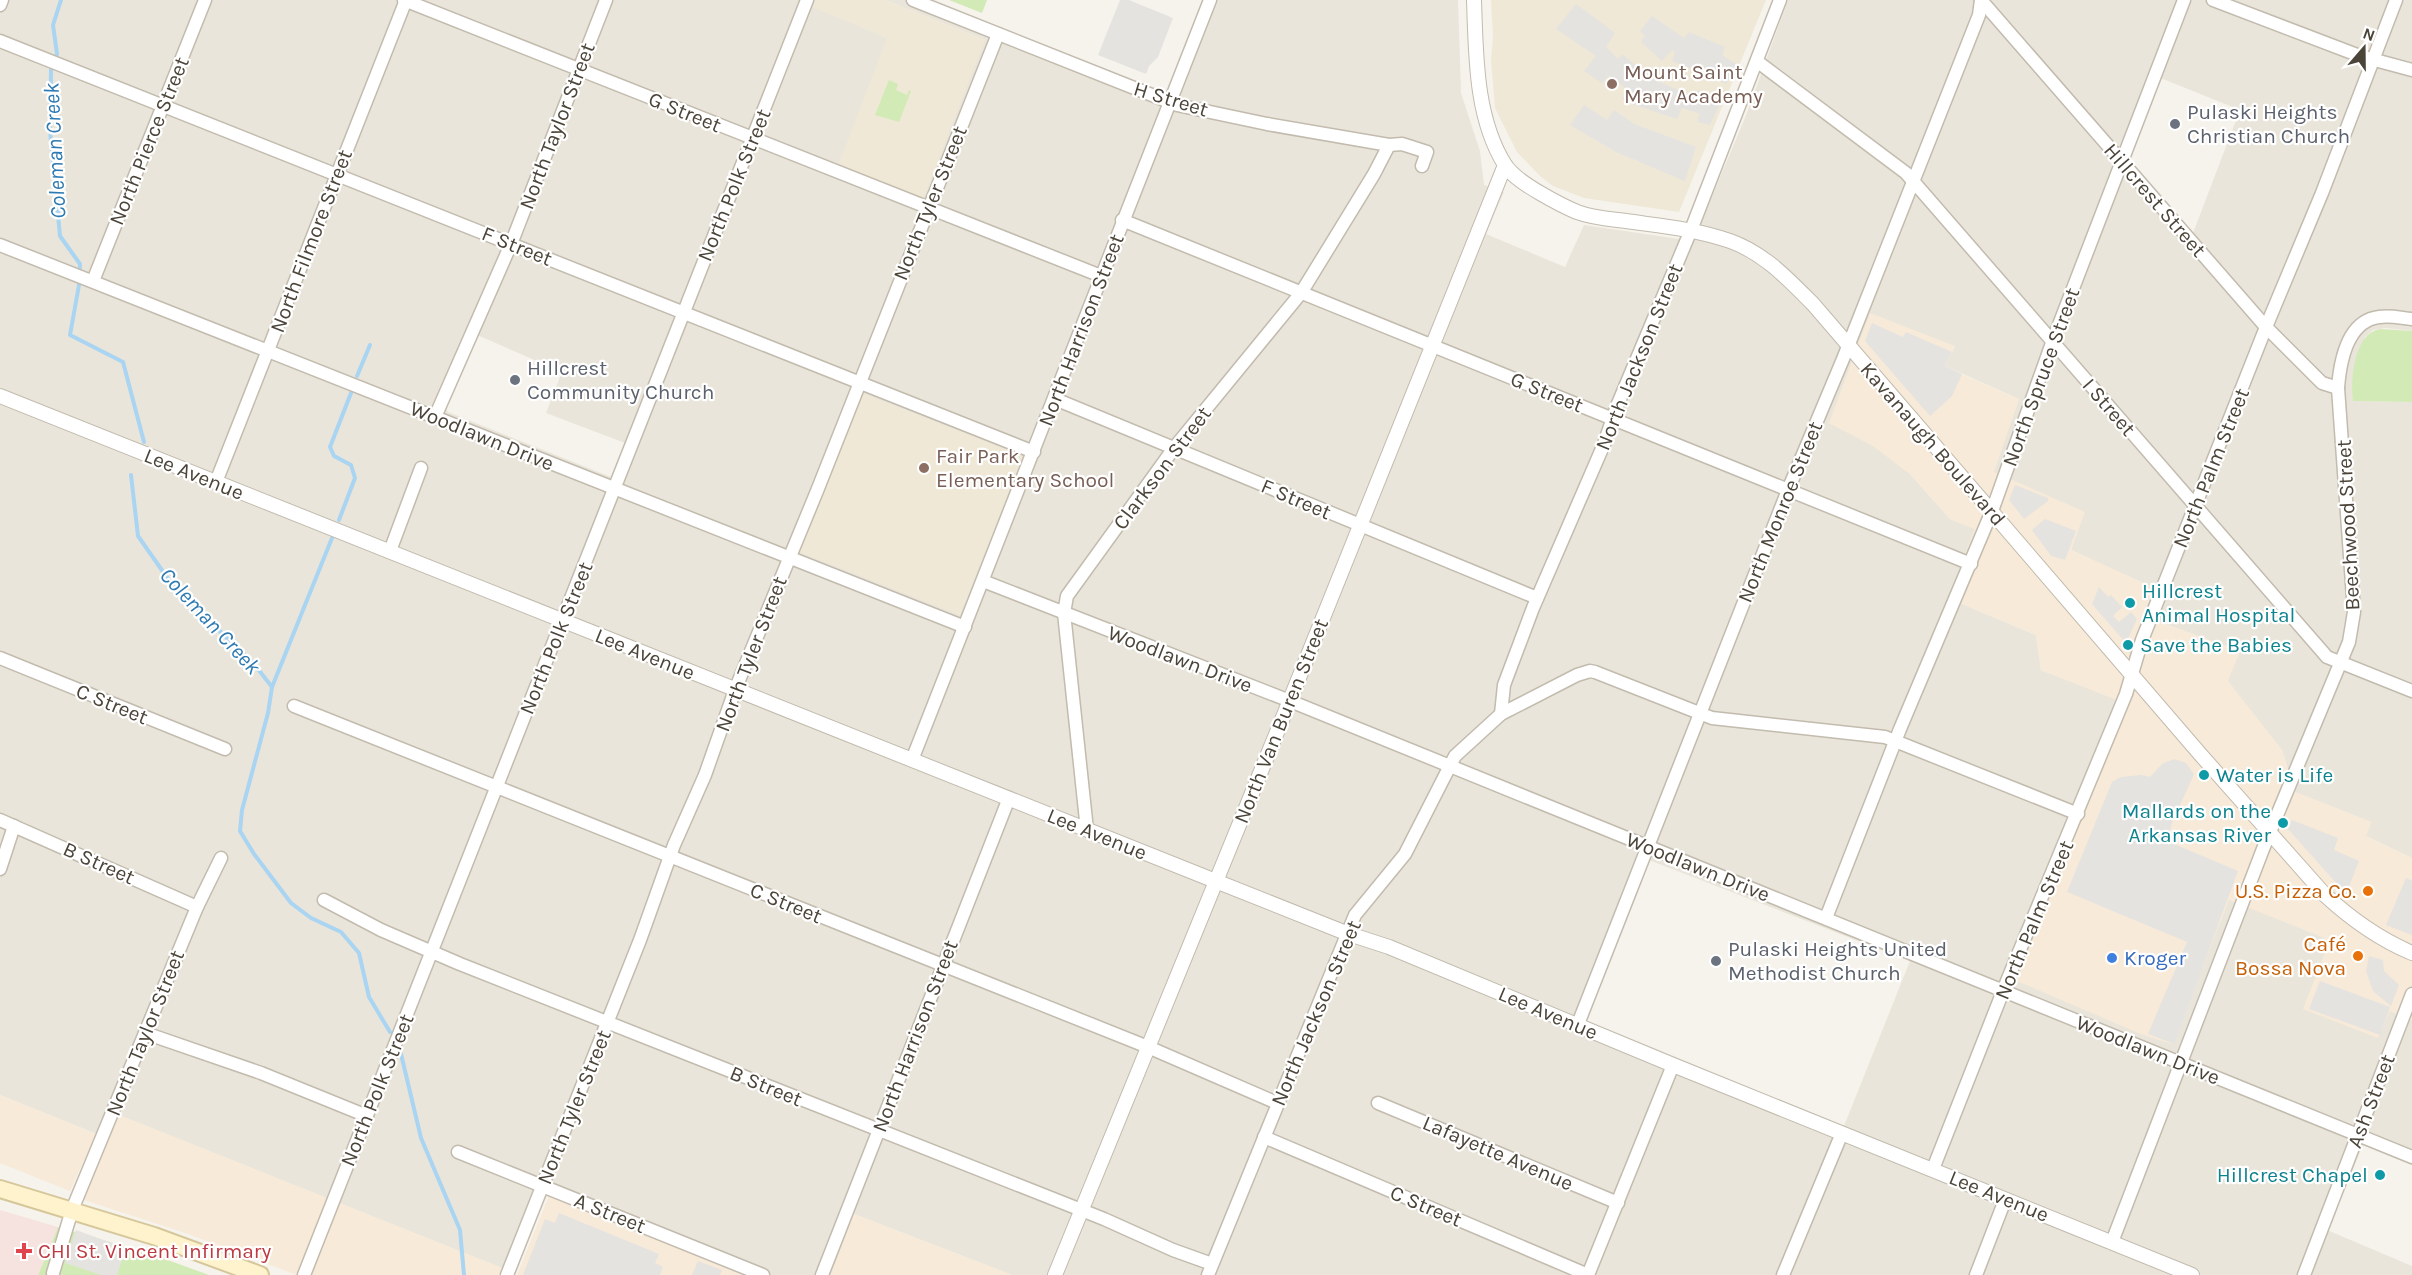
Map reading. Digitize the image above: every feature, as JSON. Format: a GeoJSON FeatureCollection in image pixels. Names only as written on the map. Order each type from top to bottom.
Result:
{"type":"FeatureCollection","features":[{"type":"Feature","properties":{"kind":"main road"},"geometry":{"type":"LineString","coordinates":[[0,1189],[154,1236],[260,1275]]}},
{"type":"Feature","properties":{"kind":"street"},"geometry":{"type":"LineString","coordinates":[[0,5],[2,0]]}},
{"type":"Feature","properties":{"kind":"street","name":"North Pierce Street"},"geometry":{"type":"LineString","coordinates":[[89,280],[205,0]]}},
{"type":"Feature","properties":{"kind":"street","name":"G Street"},"geometry":{"type":"LineString","coordinates":[[405,0],[1101,276]]}},
{"type":"Feature","properties":{"kind":"street","name":"North Filmore Street"},"geometry":{"type":"LineString","coordinates":[[216,482],[405,0]]}},
{"type":"Feature","properties":{"kind":"street","name":"North Taylor Street"},"geometry":{"type":"LineString","coordinates":[[435,417],[511,244],[606,0]]}},
{"type":"Feature","properties":{"kind":"street","name":"North Polk Street"},"geometry":{"type":"LineString","coordinates":[[304,1275],[807,0]]}},
{"type":"Feature","properties":{"kind":"street","name":"H Street"},"geometry":{"type":"LineString","coordinates":[[913,0],[1170,103],[1267,124],[1389,145],[1401,144],[1427,152],[1422,166]]}},
{"type":"Feature","properties":{"kind":"street","name":"North Harrison Street"},"geometry":{"type":"LineString","coordinates":[[912,760],[1210,0]]}},
{"type":"Feature","properties":{"kind":"street","name":"Kavanaugh Boulevard"},"geometry":{"type":"LineString","coordinates":[[1474,0],[1482,99],[1487,121],[1505,165],[1526,186],[1577,212],[1692,230],[1730,241],[1768,261],[1813,304],[1847,346],[2325,895],[2344,913],[2376,935],[2412,953]]}},
{"type":"Feature","properties":{"kind":"street","name":"North Jackson Street"},"geometry":{"type":"LineString","coordinates":[[1501,714],[1504,685],[1538,597],[1692,230],[1780,0]]}},
{"type":"Feature","properties":{"kind":"street","name":"Hillcrest Street"},"geometry":{"type":"LineString","coordinates":[[1981,0],[2266,327],[2322,383],[2338,388]]}},
{"type":"Feature","properties":{"kind":"street","name":"North Monroe Street"},"geometry":{"type":"LineString","coordinates":[[1578,1024],[1788,490],[1979,15],[1981,0]]}},
{"type":"Feature","properties":{"kind":"street","name":"North Spruce Street"},"geometry":{"type":"LineString","coordinates":[[1826,918],[1896,741],[1992,511],[2052,343],[2184,0]]}},
{"type":"Feature","properties":{"kind":"street"},"geometry":{"type":"LineString","coordinates":[[2213,0],[2372,61],[2412,70]]}},
{"type":"Feature","properties":{"kind":"street","name":"North Palm Street"},"geometry":{"type":"LineString","coordinates":[[1933,1169],[2126,694],[2142,640],[2266,327],[2309,226],[2396,0]]}},
{"type":"Feature","properties":{"kind":"street","name":"North Tyler Street"},"geometry":{"type":"LineString","coordinates":[[507,1275],[670,856],[705,775],[735,690],[998,34]]}},
{"type":"Feature","properties":{"kind":"street","name":"F Street"},"geometry":{"type":"LineString","coordinates":[[0,41],[1034,452]]}},
{"type":"Feature","properties":{"kind":"street","name":"I Street"},"geometry":{"type":"LineString","coordinates":[[1758,62],[1906,173],[2328,657],[2412,691]]}},
{"type":"Feature","properties":{"kind":"street","name":"Clarkson Street"},"geometry":{"type":"LineString","coordinates":[[1087,830],[1064,613],[1067,596],[1174,448],[1301,292],[1374,174],[1389,145]]}},
{"type":"Feature","properties":{"kind":"street","name":"North Van Buren Street"},"geometry":{"type":"LineString","coordinates":[[1055,1275],[1290,702],[1505,165]]}},
{"type":"Feature","properties":{"kind":"street","name":"G Street"},"geometry":{"type":"LineString","coordinates":[[1122,220],[1971,564]]}},
{"type":"Feature","properties":{"kind":"street","name":"Woodlawn Drive"},"geometry":{"type":"LineString","coordinates":[[0,245],[965,627]]}},
{"type":"Feature","properties":{"kind":"street","name":"Beechwood Street"},"geometry":{"type":"LineString","coordinates":[[2112,1242],[2270,833],[2351,635],[2354,612],[2338,388],[2343,360],[2351,338],[2361,324],[2379,317],[2412,319]]}},
{"type":"Feature","properties":{"kind":"street","name":"Lee Avenue"},"geometry":{"type":"LineString","coordinates":[[0,396],[1216,882],[1346,933],[1389,947],[1673,1065],[2112,1242],[2171,1271],[2192,1275]]}},
{"type":"Feature","properties":{"kind":"street","name":"F Street"},"geometry":{"type":"LineString","coordinates":[[1055,399],[1360,526],[1538,597]]}},
{"type":"Feature","properties":{"kind":"street"},"geometry":{"type":"LineString","coordinates":[[390,551],[421,468]]}},
{"type":"Feature","properties":{"kind":"street","name":"Woodlawn Drive"},"geometry":{"type":"LineString","coordinates":[[983,581],[1826,918],[2412,1157]]}},
{"type":"Feature","properties":{"kind":"street","name":"C Street"},"geometry":{"type":"LineString","coordinates":[[0,658],[225,749]]}},
{"type":"Feature","properties":{"kind":"street","name":"North Jackson Street"},"geometry":{"type":"LineString","coordinates":[[1210,1270],[1355,915],[1405,854],[1455,756],[1501,714],[1577,675],[1590,671],[1601,673],[1727,722],[1863,734],[1896,741],[2078,814]]}},
{"type":"Feature","properties":{"kind":"street","name":"C Street"},"geometry":{"type":"LineString","coordinates":[[294,706],[1148,1047],[1277,1103]]}},
{"type":"Feature","properties":{"kind":"street","name":"North Harrison Street"},"geometry":{"type":"LineString","coordinates":[[822,1275],[941,966],[1009,798]]}},
{"type":"Feature","properties":{"kind":"street","name":"B Street"},"geometry":{"type":"LineString","coordinates":[[0,820],[197,907]]}},
{"type":"Feature","properties":{"kind":"street"},"geometry":{"type":"LineString","coordinates":[[0,869],[14,826]]}},
{"type":"Feature","properties":{"kind":"street","name":"North Taylor Street"},"geometry":{"type":"LineString","coordinates":[[53,1273],[72,1210],[197,907],[221,858]]}},
{"type":"Feature","properties":{"kind":"street","name":"B Street"},"geometry":{"type":"LineString","coordinates":[[324,900],[381,930],[1080,1210],[1173,1250],[1210,1270]]}},
{"type":"Feature","properties":{"kind":"street","name":"Ash Street"},"geometry":{"type":"LineString","coordinates":[[2304,1275],[2412,994]]}},
{"type":"Feature","properties":{"kind":"street"},"geometry":{"type":"LineString","coordinates":[[145,1033],[261,1073],[367,1116]]}},
{"type":"Feature","properties":{"kind":"street"},"geometry":{"type":"LineString","coordinates":[[1588,1275],[1673,1065]]}},
{"type":"Feature","properties":{"kind":"street","name":"Lafayette Avenue"},"geometry":{"type":"LineString","coordinates":[[1378,1103],[1618,1203]]}},
{"type":"Feature","properties":{"kind":"street"},"geometry":{"type":"LineString","coordinates":[[1783,1275],[1842,1133]]}},
{"type":"Feature","properties":{"kind":"street","name":"C Street"},"geometry":{"type":"LineString","coordinates":[[1264,1137],[1588,1275]]}},
{"type":"Feature","properties":{"kind":"street","name":"A Street"},"geometry":{"type":"LineString","coordinates":[[458,1152],[763,1275]]}},
{"type":"Feature","properties":{"kind":"street"},"geometry":{"type":"LineString","coordinates":[[1976,1275],[2005,1200]]}},
{"type":"Feature","properties":{"kind":"shaded area"},"geometry":{"type":"Polygon","coordinates":[[[0,0],[816,0],[814,7],[888,38],[985,40],[885,0],[913,0],[1170,103],[1210,0],[1458,0],[1461,93],[1480,151],[1484,185],[1504,192],[1486,234],[1565,267],[1584,225],[1693,241],[1745,118],[1788,0],[2412,0],[2412,331],[2385,328],[2373,330],[2365,337],[2355,363],[2353,401],[2412,402],[2412,858],[2366,836],[2371,822],[2295,792],[2282,750],[2227,681],[2240,651],[2143,616],[2154,588],[2071,550],[2084,512],[1993,472],[2019,399],[1945,366],[1955,346],[1829,423],[1873,445],[1910,474],[1950,519],[1975,529],[1948,598],[2036,635],[2041,670],[2119,700],[2229,899],[2330,940],[2390,1011],[2412,1020],[2412,1165],[2363,1145],[2327,1230],[2412,1266],[2412,1275],[1012,1275],[854,1214],[831,1275],[743,1275],[534,1191],[502,1268],[119,1115],[109,1139],[0,1095],[0,0]],[[2158,77],[2127,156],[2130,164],[2193,233],[2240,110],[2158,77]],[[477,335],[445,407],[448,412],[611,477],[625,443],[546,413],[562,372],[477,335]],[[1649,860],[1586,1020],[1844,1126],[1910,961],[1649,860]]]}},
{"type":"Feature","properties":{"kind":"shaded area"},"geometry":{"type":"Polygon","coordinates":[[[816,0],[885,0],[985,40],[923,199],[838,166],[887,38],[813,7],[816,0]]]}},
{"type":"Feature","properties":{"kind":"shaded area"},"geometry":{"type":"Polygon","coordinates":[[[1120,0],[1129,0],[1173,18],[1158,57],[1149,66],[1146,74],[1098,55],[1120,0]]]}},
{"type":"Feature","properties":{"kind":"shaded area","name":"Mount Saint Mary Academy"},"geometry":{"type":"Polygon","coordinates":[[[1491,0],[1766,0],[1679,212],[1584,198],[1553,186],[1517,152],[1495,108],[1491,60],[1493,37],[1491,0]]]}},
{"type":"Feature","properties":{"kind":"shaded area"},"geometry":{"type":"Polygon","coordinates":[[[1576,4],[1615,33],[1606,47],[1618,59],[1622,54],[1651,78],[1694,97],[1697,90],[1722,100],[1710,125],[1697,122],[1700,114],[1682,108],[1677,119],[1632,104],[1622,99],[1628,90],[1609,75],[1602,83],[1584,71],[1596,56],[1556,29],[1576,4]]]}},
{"type":"Feature","properties":{"kind":"shaded area"},"geometry":{"type":"Polygon","coordinates":[[[1652,16],[1684,38],[1689,32],[1725,47],[1722,55],[1738,65],[1726,84],[1701,72],[1704,65],[1698,63],[1695,70],[1672,61],[1675,52],[1672,50],[1662,61],[1641,42],[1645,36],[1640,31],[1652,16]]]}},
{"type":"Feature","properties":{"kind":"shaded area"},"geometry":{"type":"Polygon","coordinates":[[[1584,105],[1607,120],[1614,110],[1634,124],[1696,147],[1685,181],[1616,152],[1570,125],[1584,105]]]}},
{"type":"Feature","properties":{"kind":"shaded area"},"geometry":{"type":"Polygon","coordinates":[[[1870,313],[1955,346],[1945,367],[2019,399],[1994,472],[2085,512],[2071,550],[2154,588],[2143,616],[2240,651],[2228,681],[2282,750],[2295,792],[2371,822],[2366,836],[2412,858],[2412,1020],[2390,1011],[2378,1038],[2303,1009],[2330,940],[2229,900],[2172,1044],[2143,1035],[2017,981],[2119,701],[2041,670],[2036,635],[1948,598],[1975,529],[1950,519],[1910,474],[1873,446],[1829,423],[1870,313]]]}},
{"type":"Feature","properties":{"kind":"shaded area"},"geometry":{"type":"Polygon","coordinates":[[[1872,323],[1903,337],[1906,332],[1952,352],[1945,366],[1962,374],[1952,396],[1930,416],[1865,341],[1872,323]]]}},
{"type":"Feature","properties":{"kind":"shaded area"},"geometry":{"type":"Polygon","coordinates":[[[862,393],[1023,456],[960,615],[799,552],[862,393]]]}},
{"type":"Feature","properties":{"kind":"shaded area"},"geometry":{"type":"Polygon","coordinates":[[[2015,485],[2048,498],[2048,501],[2024,519],[2009,500],[2015,485]]]}},
{"type":"Feature","properties":{"kind":"shaded area"},"geometry":{"type":"Polygon","coordinates":[[[2045,519],[2076,531],[2065,560],[2051,556],[2032,530],[2045,519]]]}},
{"type":"Feature","properties":{"kind":"shaded area"},"geometry":{"type":"Polygon","coordinates":[[[2099,587],[2108,597],[2111,595],[2122,607],[2113,616],[2119,622],[2131,612],[2137,619],[2126,643],[2092,604],[2099,587]]]}},
{"type":"Feature","properties":{"kind":"shaded area"},"geometry":{"type":"Polygon","coordinates":[[[2174,759],[2186,763],[2194,774],[2172,823],[2167,841],[2238,871],[2174,1044],[2148,1034],[2187,942],[2067,892],[2112,782],[2121,777],[2141,775],[2150,777],[2162,764],[2174,759]]]}},
{"type":"Feature","properties":{"kind":"shaded area"},"geometry":{"type":"Polygon","coordinates":[[[2292,820],[2338,838],[2334,850],[2359,861],[2346,894],[2288,829],[2292,820]]]}},
{"type":"Feature","properties":{"kind":"shaded area"},"geometry":{"type":"Polygon","coordinates":[[[2406,878],[2412,881],[2412,935],[2386,925],[2406,878]]]}},
{"type":"Feature","properties":{"kind":"shaded area"},"geometry":{"type":"Polygon","coordinates":[[[2369,956],[2383,960],[2384,971],[2399,985],[2391,1006],[2373,991],[2366,971],[2369,956]]]}},
{"type":"Feature","properties":{"kind":"shaded area"},"geometry":{"type":"Polygon","coordinates":[[[2320,981],[2390,1007],[2380,1035],[2309,1009],[2320,981]]]}},
{"type":"Feature","properties":{"kind":"shaded area"},"geometry":{"type":"Polygon","coordinates":[[[0,1095],[96,1134],[70,1191],[0,1163],[0,1095]]]}},
{"type":"Feature","properties":{"kind":"shaded area"},"geometry":{"type":"Polygon","coordinates":[[[119,1115],[502,1268],[499,1275],[297,1275],[188,1234],[84,1200],[119,1115]]]}},
{"type":"Feature","properties":{"kind":"shaded area"},"geometry":{"type":"Polygon","coordinates":[[[549,1196],[743,1275],[517,1275],[549,1196]]]}},
{"type":"Feature","properties":{"kind":"shaded area","name":"CHI St. Vincent Infirmary"},"geometry":{"type":"Polygon","coordinates":[[[0,1210],[58,1227],[38,1275],[0,1275],[0,1210]]]}},
{"type":"Feature","properties":{"kind":"shaded area"},"geometry":{"type":"Polygon","coordinates":[[[559,1213],[659,1254],[655,1263],[663,1267],[660,1275],[523,1275],[545,1219],[555,1223],[559,1213]]]}},
{"type":"Feature","properties":{"kind":"shaded area"},"geometry":{"type":"Polygon","coordinates":[[[854,1214],[1012,1275],[831,1275],[854,1214]]]}},
{"type":"Feature","properties":{"kind":"shaded area"},"geometry":{"type":"Polygon","coordinates":[[[76,1230],[126,1248],[117,1275],[101,1275],[65,1263],[76,1230]]]}},
{"type":"Feature","properties":{"kind":"shaded area"},"geometry":{"type":"Polygon","coordinates":[[[698,1261],[722,1270],[720,1275],[692,1275],[698,1261]]]}},
{"type":"Feature","properties":{"kind":"green space"},"geometry":{"type":"Polygon","coordinates":[[[949,0],[987,0],[982,13],[949,0]]]}},
{"type":"Feature","properties":{"kind":"green space"},"geometry":{"type":"Polygon","coordinates":[[[889,80],[898,84],[896,90],[907,95],[909,90],[911,91],[899,122],[875,115],[889,80]]]}},
{"type":"Feature","properties":{"kind":"green space"},"geometry":{"type":"Polygon","coordinates":[[[2380,329],[2412,331],[2412,402],[2353,401],[2353,370],[2359,348],[2371,332],[2380,329]]]}},
{"type":"Feature","properties":{"kind":"green space"},"geometry":{"type":"Polygon","coordinates":[[[58,1227],[151,1254],[209,1275],[38,1275],[58,1227]]]}},
{"type":"Feature","properties":{"kind":"waterway","name":"Coleman Creek"},"geometry":{"type":"LineString","coordinates":[[61,0],[53,25],[57,54],[51,70],[50,130],[60,236],[80,264],[79,285],[70,335],[123,362],[144,442]]}},
{"type":"Feature","properties":{"kind":"waterway"},"geometry":{"type":"LineString","coordinates":[[357,376],[370,345]]}},
{"type":"Feature","properties":{"kind":"waterway"},"geometry":{"type":"LineString","coordinates":[[339,520],[355,478],[351,465],[334,456],[330,447],[351,393]]}},
{"type":"Feature","properties":{"kind":"waterway","name":"Coleman Creek"},"geometry":{"type":"LineString","coordinates":[[131,475],[138,536],[173,586],[254,664],[272,687],[268,713],[242,810],[240,831],[254,854],[291,903],[311,918],[341,932],[359,953],[369,997],[390,1032]]}},
{"type":"Feature","properties":{"kind":"waterway"},"geometry":{"type":"LineString","coordinates":[[272,687],[332,538]]}},
{"type":"Feature","properties":{"kind":"waterway","name":"Coleman Creek"},"geometry":{"type":"LineString","coordinates":[[401,1054],[421,1138],[460,1230],[464,1275]]}},
{"type":"Feature","properties":{"kind":"place","name":"Mount Saint Mary Academy"},"geometry":{"type":"Point","coordinates":[1612,84]}},
{"type":"Feature","properties":{"kind":"place","name":"Pulaski Heights Christian Church"},"geometry":{"type":"Point","coordinates":[2175,124]}},
{"type":"Feature","properties":{"kind":"place","name":"Hillcrest Community Church"},"geometry":{"type":"Point","coordinates":[515,380]}},
{"type":"Feature","properties":{"kind":"place","name":"Fair Park Elementary School"},"geometry":{"type":"Point","coordinates":[924,468]}},
{"type":"Feature","properties":{"kind":"place","name":"Hillcrest Animal Hospital"},"geometry":{"type":"Point","coordinates":[2130,603]}},
{"type":"Feature","properties":{"kind":"place","name":"Save the Babies"},"geometry":{"type":"Point","coordinates":[2128,645]}},
{"type":"Feature","properties":{"kind":"place","name":"Water is Life"},"geometry":{"type":"Point","coordinates":[2204,775]}},
{"type":"Feature","properties":{"kind":"place","name":"Mallards on the Arkansas River"},"geometry":{"type":"Point","coordinates":[2283,823]}},
{"type":"Feature","properties":{"kind":"place","name":"U.S. Pizza Co."},"geometry":{"type":"Point","coordinates":[2368,891]}},
{"type":"Feature","properties":{"kind":"place","name":"Café Bossa Nova"},"geometry":{"type":"Point","coordinates":[2358,956]}},
{"type":"Feature","properties":{"kind":"place","name":"Kroger"},"geometry":{"type":"Point","coordinates":[2112,958]}},
{"type":"Feature","properties":{"kind":"place","name":"Pulaski Heights United Methodist Church"},"geometry":{"type":"Point","coordinates":[1716,961]}},
{"type":"Feature","properties":{"kind":"place","name":"Hillcrest Chapel"},"geometry":{"type":"Point","coordinates":[2380,1175]}},
{"type":"Feature","properties":{"kind":"place","name":"CHI St. Vincent Infirmary"},"geometry":{"type":"Point","coordinates":[24,1251]}}]}
